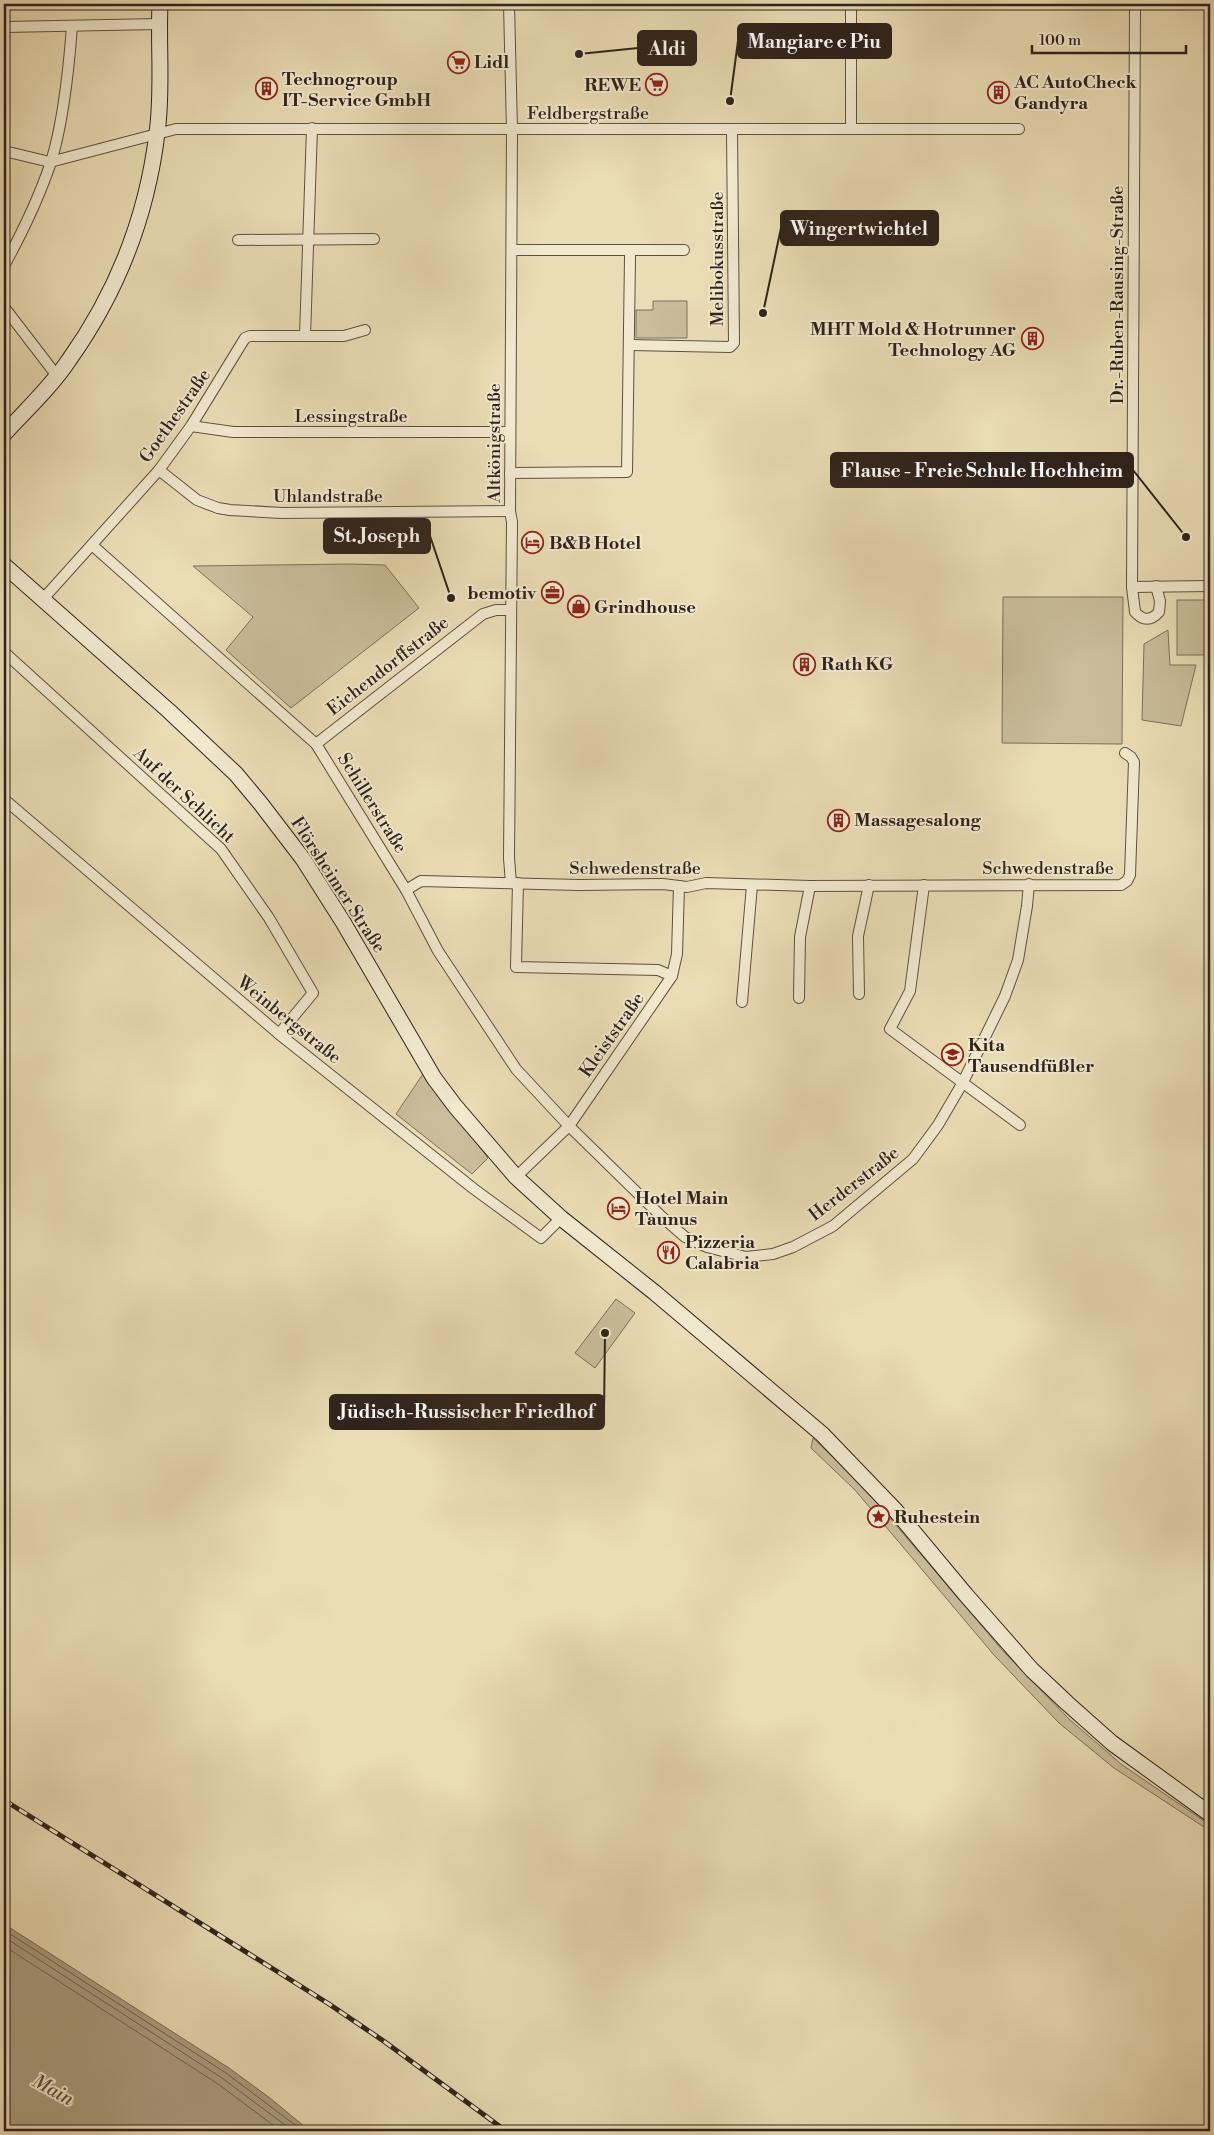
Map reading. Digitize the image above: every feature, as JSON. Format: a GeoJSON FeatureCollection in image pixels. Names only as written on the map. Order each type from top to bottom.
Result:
{"type":"FeatureCollection","features":[{"type":"Feature","properties":{"kind":"main road"},"geometry":{"type":"LineString","coordinates":[[4,434],[57,376],[86,335],[122,269],[134,237],[146,195],[157,132],[160,4]]}},
{"type":"Feature","properties":{"kind":"main road","name":"Flörsheimer Straße"},"geometry":{"type":"LineString","coordinates":[[4,565],[169,710],[236,774],[308,867],[434,1078],[455,1106],[516,1177],[561,1218],[654,1292],[822,1434],[896,1511],[1032,1670],[1067,1704],[1112,1743],[1210,1814]]}},
{"type":"Feature","properties":{"kind":"street","name":"Altkönigstraße"},"geometry":{"type":"LineString","coordinates":[[509,4],[512,130],[510,432],[510,511],[512,522],[509,858],[515,883]]}},
{"type":"Feature","properties":{"kind":"street"},"geometry":{"type":"LineString","coordinates":[[850,4],[851,129]]}},
{"type":"Feature","properties":{"kind":"street","name":"Dr.-Ruben-Rausing-Straße"},"geometry":{"type":"LineString","coordinates":[[1135,4],[1132,587],[1135,612],[1144,619],[1150,619],[1159,612],[1160,607],[1156,586]]}},
{"type":"Feature","properties":{"kind":"street"},"geometry":{"type":"LineString","coordinates":[[4,26],[159,24]]}},
{"type":"Feature","properties":{"kind":"street"},"geometry":{"type":"LineString","coordinates":[[4,266],[22,234],[50,162],[57,136],[72,26]]}},
{"type":"Feature","properties":{"kind":"street","name":"Feldbergstraße"},"geometry":{"type":"LineString","coordinates":[[50,162],[176,128],[512,130],[1019,129]]}},
{"type":"Feature","properties":{"kind":"street"},"geometry":{"type":"LineString","coordinates":[[305,336],[312,128]]}},
{"type":"Feature","properties":{"kind":"street","name":"Melibokusstraße"},"geometry":{"type":"LineString","coordinates":[[629,345],[730,347],[734,343],[732,130]]}},
{"type":"Feature","properties":{"kind":"street"},"geometry":{"type":"LineString","coordinates":[[4,151],[50,162]]}},
{"type":"Feature","properties":{"kind":"street"},"geometry":{"type":"LineString","coordinates":[[238,240],[374,239]]}},
{"type":"Feature","properties":{"kind":"street","name":"Melibokusstraße"},"geometry":{"type":"LineString","coordinates":[[512,250],[684,250]]}},
{"type":"Feature","properties":{"kind":"street"},"geometry":{"type":"LineString","coordinates":[[510,473],[627,472],[630,250]]}},
{"type":"Feature","properties":{"kind":"street"},"geometry":{"type":"LineString","coordinates":[[4,307],[57,376]]}},
{"type":"Feature","properties":{"kind":"street","name":"Goethestraße"},"geometry":{"type":"LineString","coordinates":[[43,598],[159,470],[192,426],[248,337],[351,335],[366,330]]}},
{"type":"Feature","properties":{"kind":"street","name":"Lessingstraße"},"geometry":{"type":"LineString","coordinates":[[192,426],[233,432],[510,432]]}},
{"type":"Feature","properties":{"kind":"street","name":"Uhlandstraße"},"geometry":{"type":"LineString","coordinates":[[159,470],[197,500],[218,508],[230,510],[282,513],[510,511]]}},
{"type":"Feature","properties":{"kind":"street","name":"Schillerstraße"},"geometry":{"type":"LineString","coordinates":[[92,545],[316,744],[406,890],[438,951],[516,1069],[569,1126]]}},
{"type":"Feature","properties":{"kind":"street"},"geometry":{"type":"LineString","coordinates":[[1132,587],[1210,586]]}},
{"type":"Feature","properties":{"kind":"street","name":"Eichendorffstraße"},"geometry":{"type":"LineString","coordinates":[[316,744],[483,614],[496,610],[510,610]]}},
{"type":"Feature","properties":{"kind":"street","name":"Auf der Schlicht"},"geometry":{"type":"LineString","coordinates":[[4,652],[221,849],[269,918],[313,993],[279,1034]]}},
{"type":"Feature","properties":{"kind":"street","name":"Schwedenstraße"},"geometry":{"type":"LineString","coordinates":[[406,890],[421,880],[579,885],[663,884],[679,886],[706,883],[810,886],[1121,885],[1127,882],[1130,875],[1134,762],[1131,756],[1126,753]]}},
{"type":"Feature","properties":{"kind":"street","name":"Weinbergstraße"},"geometry":{"type":"LineString","coordinates":[[4,799],[279,1034],[458,1177],[541,1238],[561,1218]]}},
{"type":"Feature","properties":{"kind":"street"},"geometry":{"type":"LineString","coordinates":[[515,883],[516,967],[652,970],[662,971],[672,976]]}},
{"type":"Feature","properties":{"kind":"street","name":"Herderstraße"},"geometry":{"type":"LineString","coordinates":[[569,1126],[662,1217],[685,1237],[706,1247],[732,1255],[759,1256],[793,1247],[833,1226],[913,1159],[938,1125],[962,1084],[1005,996],[1018,960],[1029,884]]}},
{"type":"Feature","properties":{"kind":"street"},"geometry":{"type":"LineString","coordinates":[[742,1002],[752,885]]}},
{"type":"Feature","properties":{"kind":"street"},"geometry":{"type":"LineString","coordinates":[[859,994],[858,936],[869,885]]}},
{"type":"Feature","properties":{"kind":"street"},"geometry":{"type":"LineString","coordinates":[[924,885],[910,991],[890,1029],[1020,1126]]}},
{"type":"Feature","properties":{"kind":"street","name":"Kleiststraße"},"geometry":{"type":"LineString","coordinates":[[516,1177],[569,1126],[672,976],[677,954],[679,886]]}},
{"type":"Feature","properties":{"kind":"street"},"geometry":{"type":"LineString","coordinates":[[799,998],[800,938],[810,886]]}},
{"type":"Feature","properties":{"kind":"shaded area"},"geometry":{"type":"Polygon","coordinates":[[[653,301],[687,301],[687,338],[636,338],[636,310],[653,310],[653,301]]]}},
{"type":"Feature","properties":{"kind":"shaded area"},"geometry":{"type":"Polygon","coordinates":[[[385,565],[419,608],[291,708],[226,650],[253,617],[193,566],[385,565]]]}},
{"type":"Feature","properties":{"kind":"shaded area"},"geometry":{"type":"Polygon","coordinates":[[[1003,597],[1123,597],[1122,744],[1002,743],[1003,597]]]}},
{"type":"Feature","properties":{"kind":"shaded area"},"geometry":{"type":"Polygon","coordinates":[[[1177,600],[1209,600],[1209,655],[1177,655],[1177,600]]]}},
{"type":"Feature","properties":{"kind":"shaded area"},"geometry":{"type":"Polygon","coordinates":[[[1168,630],[1170,665],[1196,665],[1181,726],[1142,720],[1144,644],[1168,630]]]}},
{"type":"Feature","properties":{"kind":"shaded area"},"geometry":{"type":"Polygon","coordinates":[[[423,1074],[488,1158],[472,1174],[396,1114],[423,1074]]]}},
{"type":"Feature","properties":{"kind":"shaded area"},"geometry":{"type":"Polygon","coordinates":[[[616,1299],[635,1313],[595,1368],[575,1353],[616,1299]]]}},
{"type":"Feature","properties":{"kind":"shaded area"},"geometry":{"type":"Polygon","coordinates":[[[813,1438],[861,1484],[1003,1651],[1069,1719],[1121,1764],[1210,1825],[1210,1831],[1114,1768],[1059,1723],[994,1655],[855,1490],[811,1448],[813,1438]]]}},
{"type":"Feature","properties":{"kind":"water","name":"Main"},"geometry":{"type":"Polygon","coordinates":[[[4,1924],[229,2068],[310,2131],[4,2131],[4,1924]]]}},
{"type":"Feature","properties":{"kind":"railway"},"geometry":{"type":"LineString","coordinates":[[4,1800],[329,2004],[385,2042],[506,2131]]}},
{"type":"Feature","properties":{"kind":"place","name":"Aldi"},"geometry":{"type":"Point","coordinates":[579,54]}},
{"type":"Feature","properties":{"kind":"place","name":"Lidl"},"geometry":{"type":"Point","coordinates":[458,62]}},
{"type":"Feature","properties":{"kind":"place","name":"REWE"},"geometry":{"type":"Point","coordinates":[657,85]}},
{"type":"Feature","properties":{"kind":"place","name":"Technogroup IT-Service GmbH"},"geometry":{"type":"Point","coordinates":[266,89]}},
{"type":"Feature","properties":{"kind":"place","name":"AC AutoCheck Gandyra"},"geometry":{"type":"Point","coordinates":[998,92]}},
{"type":"Feature","properties":{"kind":"place","name":"Mangiare e Piu"},"geometry":{"type":"Point","coordinates":[730,101]}},
{"type":"Feature","properties":{"kind":"place","name":"Wingertwichtel"},"geometry":{"type":"Point","coordinates":[763,313]}},
{"type":"Feature","properties":{"kind":"place","name":"MHT Mold & Hotrunner Technology AG"},"geometry":{"type":"Point","coordinates":[1032,339]}},
{"type":"Feature","properties":{"kind":"place","name":"Flause - Freie Schule Hochheim"},"geometry":{"type":"Point","coordinates":[1186,537]}},
{"type":"Feature","properties":{"kind":"place","name":"B&B Hotel"},"geometry":{"type":"Point","coordinates":[533,543]}},
{"type":"Feature","properties":{"kind":"place","name":"bemotiv"},"geometry":{"type":"Point","coordinates":[552,593]}},
{"type":"Feature","properties":{"kind":"place","name":"St. Joseph"},"geometry":{"type":"Point","coordinates":[451,598]}},
{"type":"Feature","properties":{"kind":"place","name":"Grindhouse"},"geometry":{"type":"Point","coordinates":[578,607]}},
{"type":"Feature","properties":{"kind":"place","name":"Rath KG"},"geometry":{"type":"Point","coordinates":[805,664]}},
{"type":"Feature","properties":{"kind":"place","name":"Massagesalong"},"geometry":{"type":"Point","coordinates":[838,820]}},
{"type":"Feature","properties":{"kind":"place","name":"Kita Tausendfüßler"},"geometry":{"type":"Point","coordinates":[952,1055]}},
{"type":"Feature","properties":{"kind":"place","name":"Hotel Main Taunus"},"geometry":{"type":"Point","coordinates":[619,1208]}},
{"type":"Feature","properties":{"kind":"place","name":"Pizzeria Calabria"},"geometry":{"type":"Point","coordinates":[669,1252]}},
{"type":"Feature","properties":{"kind":"place","name":"Jüdisch-Russischer Friedhof"},"geometry":{"type":"Point","coordinates":[605,1333]}},
{"type":"Feature","properties":{"kind":"place","name":"Ruhestein"},"geometry":{"type":"Point","coordinates":[878,1517]}}]}
